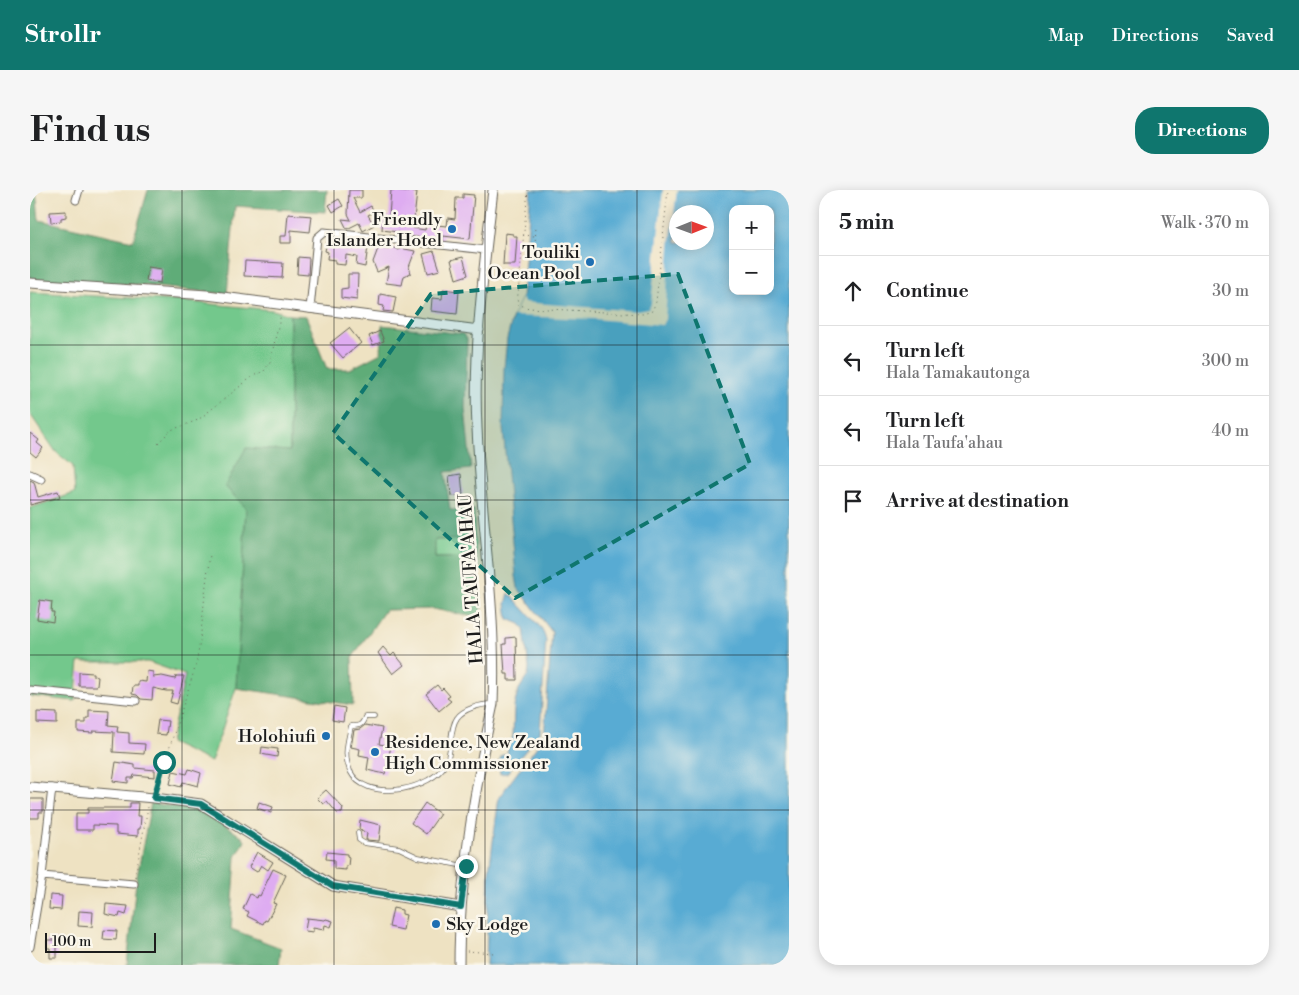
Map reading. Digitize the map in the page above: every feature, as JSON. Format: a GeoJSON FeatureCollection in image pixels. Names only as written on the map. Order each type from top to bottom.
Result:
{"type":"FeatureCollection","features":[{"type":"Feature","properties":{"kind":"street"},"geometry":{"type":"LineString","coordinates":[[76,200],[79,190]]}},
{"type":"Feature","properties":{"kind":"street","name":"HALA TAUFA'AHAU"},"geometry":{"type":"LineString","coordinates":[[459,965],[461,907],[472,814],[493,704],[494,657],[488,551],[477,426],[476,382],[486,250],[493,190]]}},
{"type":"Feature","properties":{"kind":"street"},"geometry":{"type":"LineString","coordinates":[[310,309],[317,238],[324,232],[486,250]]}},
{"type":"Feature","properties":{"kind":"street"},"geometry":{"type":"LineString","coordinates":[[30,283],[207,295],[479,330]]}},
{"type":"Feature","properties":{"kind":"street"},"geometry":{"type":"LineString","coordinates":[[30,474],[41,478]]}},
{"type":"Feature","properties":{"kind":"street"},"geometry":{"type":"LineString","coordinates":[[30,690],[136,701]]}},
{"type":"Feature","properties":{"kind":"street"},"geometry":{"type":"LineString","coordinates":[[30,787],[201,804],[333,886],[461,907]]}},
{"type":"Feature","properties":{"kind":"street"},"geometry":{"type":"LineString","coordinates":[[30,947],[42,876],[52,788]]}},
{"type":"Feature","properties":{"kind":"street"},"geometry":{"type":"LineString","coordinates":[[42,876],[134,884]]}},
{"type":"Feature","properties":{"kind":"lane"},"geometry":{"type":"LineString","coordinates":[[374,717],[365,718],[359,726],[352,726],[346,748],[350,770],[361,783],[383,790],[397,790],[412,787],[437,775],[444,767],[449,756],[454,725],[458,716],[484,704],[493,704]]}},
{"type":"Feature","properties":{"kind":"lane"},"geometry":{"type":"LineString","coordinates":[[358,833],[359,840],[364,843],[399,848],[418,857],[466,866]]}},
{"type":"Feature","properties":{"kind":"path"},"geometry":{"type":"LineString","coordinates":[[528,190],[517,304],[528,308],[622,314],[648,313],[656,302],[668,190]]}},
{"type":"Feature","properties":{"kind":"path"},"geometry":{"type":"LineString","coordinates":[[535,245],[536,226]]}},
{"type":"Feature","properties":{"kind":"path"},"geometry":{"type":"LineString","coordinates":[[523,235],[536,236]]}},
{"type":"Feature","properties":{"kind":"path"},"geometry":{"type":"LineString","coordinates":[[158,443],[171,430],[198,420],[253,376],[264,371],[270,362],[283,306]]}},
{"type":"Feature","properties":{"kind":"path"},"geometry":{"type":"LineString","coordinates":[[134,884],[147,807],[154,798],[196,665],[210,556]]}},
{"type":"Feature","properties":{"kind":"path"},"geometry":{"type":"LineString","coordinates":[[459,950],[494,953]]}},
{"type":"Feature","properties":{"kind":"highlighted area"},"geometry":{"type":"Polygon","coordinates":[[[678,274],[750,464],[515,598],[333,433],[431,294],[678,274]]]}},
{"type":"Feature","properties":{"kind":"green space"},"geometry":{"type":"Polygon","coordinates":[[[30,190],[36,190],[39,220],[133,241],[148,190],[327,190],[325,212],[235,206],[227,294],[138,285],[30,279],[30,190]]]}},
{"type":"Feature","properties":{"kind":"green space"},"geometry":{"type":"Polygon","coordinates":[[[30,292],[179,301],[273,310],[290,315],[290,451],[225,486],[246,508],[236,688],[211,762],[170,743],[185,675],[148,662],[79,662],[75,701],[30,696],[30,508],[75,493],[73,466],[56,452],[30,414],[30,292]]]}},
{"type":"Feature","properties":{"kind":"green space"},"geometry":{"type":"Polygon","coordinates":[[[290,315],[306,316],[327,369],[350,369],[381,353],[382,325],[463,334],[467,339],[465,408],[471,469],[445,472],[450,510],[474,510],[475,539],[435,540],[435,558],[476,557],[482,618],[433,609],[385,610],[352,658],[353,705],[236,688],[246,508],[225,486],[246,448],[290,451],[290,315]]]}},
{"type":"Feature","properties":{"kind":"green space"},"geometry":{"type":"Polygon","coordinates":[[[475,539],[476,557],[435,558],[434,540],[475,539]]]}},
{"type":"Feature","properties":{"kind":"green space"},"geometry":{"type":"Polygon","coordinates":[[[151,803],[206,812],[242,837],[245,841],[236,857],[231,929],[281,948],[279,965],[127,965],[136,882],[151,803]]]}},
{"type":"Feature","properties":{"kind":"water"},"geometry":{"type":"Polygon","coordinates":[[[531,190],[789,190],[789,965],[486,965],[489,871],[499,797],[544,737],[552,632],[518,588],[516,576],[503,428],[504,368],[507,339],[513,316],[522,298],[531,190]]]}},
{"type":"Feature","properties":{"kind":"water"},"geometry":{"type":"Polygon","coordinates":[[[509,593],[542,629],[546,640],[540,733],[507,773],[500,774],[499,761],[502,755],[507,754],[508,746],[513,737],[514,707],[518,691],[528,675],[529,668],[524,629],[520,624],[508,619],[506,604],[509,593]]]}},
{"type":"Feature","properties":{"kind":"pier"},"geometry":{"type":"Polygon","coordinates":[[[663,190],[677,190],[675,205],[669,205],[670,250],[665,319],[662,325],[595,319],[513,316],[522,298],[524,302],[637,311],[648,309],[651,304],[663,190]]]}},
{"type":"Feature","properties":{"kind":"building"},"geometry":{"type":"Polygon","coordinates":[[[349,190],[362,190],[362,198],[353,198],[360,212],[371,206],[374,212],[368,215],[374,225],[363,231],[359,223],[347,229],[342,219],[351,220],[348,214],[349,190]]]}},
{"type":"Feature","properties":{"kind":"building"},"geometry":{"type":"Polygon","coordinates":[[[391,190],[417,192],[413,228],[425,230],[426,224],[447,226],[448,218],[455,219],[456,198],[463,198],[463,194],[474,195],[470,239],[443,236],[443,240],[397,235],[398,232],[382,230],[383,216],[389,216],[391,190]]]}},
{"type":"Feature","properties":{"kind":"building"},"geometry":{"type":"Polygon","coordinates":[[[339,199],[343,206],[333,212],[329,205],[339,199]]]}},
{"type":"Feature","properties":{"kind":"building"},"geometry":{"type":"Polygon","coordinates":[[[66,211],[66,217],[61,218],[61,221],[51,222],[50,212],[66,211]]]}},
{"type":"Feature","properties":{"kind":"building"},"geometry":{"type":"Polygon","coordinates":[[[288,214],[312,216],[310,232],[291,230],[291,243],[280,243],[280,236],[286,236],[288,214]]]}},
{"type":"Feature","properties":{"kind":"building"},"geometry":{"type":"Polygon","coordinates":[[[505,233],[517,236],[515,265],[503,265],[505,233]]]}},
{"type":"Feature","properties":{"kind":"building"},"geometry":{"type":"Polygon","coordinates":[[[327,242],[342,244],[342,247],[354,249],[355,245],[368,247],[365,267],[356,265],[357,257],[346,255],[345,265],[335,264],[335,260],[327,259],[328,252],[325,251],[327,242]]]}},
{"type":"Feature","properties":{"kind":"building"},"geometry":{"type":"Polygon","coordinates":[[[379,246],[388,249],[389,246],[399,250],[400,248],[415,251],[409,267],[411,273],[404,276],[402,285],[386,283],[389,267],[377,272],[373,262],[379,246]]]}},
{"type":"Feature","properties":{"kind":"building"},"geometry":{"type":"Polygon","coordinates":[[[434,251],[440,270],[428,273],[423,254],[434,251]]]}},
{"type":"Feature","properties":{"kind":"building"},"geometry":{"type":"Polygon","coordinates":[[[298,257],[309,258],[308,275],[297,274],[298,257]]]}},
{"type":"Feature","properties":{"kind":"building"},"geometry":{"type":"Polygon","coordinates":[[[463,257],[468,275],[456,279],[451,260],[463,257]]]}},
{"type":"Feature","properties":{"kind":"building"},"geometry":{"type":"Polygon","coordinates":[[[245,261],[283,263],[282,278],[244,276],[245,261]]]}},
{"type":"Feature","properties":{"kind":"building"},"geometry":{"type":"Polygon","coordinates":[[[148,267],[162,269],[160,283],[146,281],[148,267]]]}},
{"type":"Feature","properties":{"kind":"building"},"geometry":{"type":"Polygon","coordinates":[[[348,274],[358,274],[357,300],[341,298],[341,289],[348,288],[348,274]]]}},
{"type":"Feature","properties":{"kind":"building"},"geometry":{"type":"Polygon","coordinates":[[[443,289],[459,291],[457,314],[431,311],[432,298],[442,299],[443,289]]]}},
{"type":"Feature","properties":{"kind":"building"},"geometry":{"type":"Polygon","coordinates":[[[380,294],[396,297],[393,312],[383,311],[384,306],[379,305],[380,294]]]}},
{"type":"Feature","properties":{"kind":"building"},"geometry":{"type":"Polygon","coordinates":[[[349,328],[361,343],[343,358],[330,343],[349,328]]]}},
{"type":"Feature","properties":{"kind":"building"},"geometry":{"type":"Polygon","coordinates":[[[380,331],[384,341],[373,345],[369,336],[380,331]]]}},
{"type":"Feature","properties":{"kind":"building"},"geometry":{"type":"Polygon","coordinates":[[[30,433],[39,440],[37,443],[43,448],[36,457],[30,452],[30,433]]]}},
{"type":"Feature","properties":{"kind":"building"},"geometry":{"type":"Polygon","coordinates":[[[461,474],[463,495],[451,496],[449,476],[461,474]]]}},
{"type":"Feature","properties":{"kind":"building"},"geometry":{"type":"Polygon","coordinates":[[[30,480],[34,482],[38,497],[58,491],[60,497],[30,505],[30,480]]]}},
{"type":"Feature","properties":{"kind":"building"},"geometry":{"type":"Polygon","coordinates":[[[40,600],[52,602],[53,622],[37,619],[40,600]]]}},
{"type":"Feature","properties":{"kind":"building"},"geometry":{"type":"Polygon","coordinates":[[[516,637],[517,680],[508,680],[508,674],[505,674],[503,644],[506,644],[506,638],[516,637]]]}},
{"type":"Feature","properties":{"kind":"building"},"geometry":{"type":"Polygon","coordinates":[[[383,647],[391,656],[394,653],[404,665],[393,674],[378,653],[383,647]]]}},
{"type":"Feature","properties":{"kind":"building"},"geometry":{"type":"Polygon","coordinates":[[[147,671],[153,672],[153,677],[162,676],[175,679],[176,676],[184,676],[177,704],[170,702],[173,691],[153,688],[152,700],[141,699],[137,695],[132,694],[133,686],[138,686],[138,681],[146,682],[147,671]]]}},
{"type":"Feature","properties":{"kind":"building"},"geometry":{"type":"Polygon","coordinates":[[[79,672],[93,673],[93,676],[98,677],[97,686],[79,686],[79,672]]]}},
{"type":"Feature","properties":{"kind":"building"},"geometry":{"type":"Polygon","coordinates":[[[437,685],[441,690],[443,688],[450,696],[447,698],[451,701],[439,711],[426,694],[437,685]]]}},
{"type":"Feature","properties":{"kind":"building"},"geometry":{"type":"Polygon","coordinates":[[[334,706],[345,708],[343,722],[332,720],[334,706]]]}},
{"type":"Feature","properties":{"kind":"building"},"geometry":{"type":"Polygon","coordinates":[[[89,710],[109,711],[108,725],[118,726],[117,732],[129,733],[129,743],[145,744],[144,754],[113,752],[114,732],[78,732],[78,723],[86,723],[86,718],[89,718],[89,710]]]}},
{"type":"Feature","properties":{"kind":"building"},"geometry":{"type":"Polygon","coordinates":[[[37,712],[57,713],[57,724],[37,723],[37,712]]]}},
{"type":"Feature","properties":{"kind":"building"},"geometry":{"type":"Polygon","coordinates":[[[158,720],[168,721],[166,735],[156,734],[158,720]]]}},
{"type":"Feature","properties":{"kind":"building","name":"Residence, New Zealand High Commissioner"},"geometry":{"type":"Polygon","coordinates":[[[365,725],[382,728],[379,744],[391,746],[385,774],[367,770],[369,757],[359,755],[360,749],[351,747],[354,730],[360,729],[365,725]]]}},
{"type":"Feature","properties":{"kind":"building"},"geometry":{"type":"Polygon","coordinates":[[[262,747],[278,749],[277,757],[261,754],[262,747]]]}},
{"type":"Feature","properties":{"kind":"building"},"geometry":{"type":"Polygon","coordinates":[[[116,762],[135,765],[135,768],[155,770],[155,777],[134,775],[133,778],[128,778],[128,783],[113,781],[116,762]]]}},
{"type":"Feature","properties":{"kind":"building"},"geometry":{"type":"Polygon","coordinates":[[[189,769],[201,773],[198,786],[183,782],[181,787],[170,784],[173,771],[187,774],[189,769]]]}},
{"type":"Feature","properties":{"kind":"building"},"geometry":{"type":"Polygon","coordinates":[[[326,790],[343,808],[342,813],[337,813],[327,801],[323,804],[317,798],[326,790]]]}},
{"type":"Feature","properties":{"kind":"building"},"geometry":{"type":"Polygon","coordinates":[[[30,799],[43,799],[43,812],[39,812],[39,818],[30,818],[30,799]]]}},
{"type":"Feature","properties":{"kind":"building"},"geometry":{"type":"Polygon","coordinates":[[[259,802],[273,807],[271,813],[257,808],[259,802]]]}},
{"type":"Feature","properties":{"kind":"building"},"geometry":{"type":"Polygon","coordinates":[[[130,803],[138,803],[137,816],[141,816],[138,836],[116,834],[116,826],[93,825],[93,830],[76,830],[76,813],[88,813],[88,808],[130,808],[130,803]]]}},
{"type":"Feature","properties":{"kind":"building"},"geometry":{"type":"Polygon","coordinates":[[[425,803],[440,814],[426,834],[411,823],[425,803]]]}},
{"type":"Feature","properties":{"kind":"building"},"geometry":{"type":"Polygon","coordinates":[[[360,820],[381,825],[379,841],[366,840],[367,833],[359,829],[360,820]]]}},
{"type":"Feature","properties":{"kind":"building"},"geometry":{"type":"Polygon","coordinates":[[[257,852],[273,862],[268,870],[261,865],[257,872],[249,867],[257,852]]]}},
{"type":"Feature","properties":{"kind":"building"},"geometry":{"type":"Polygon","coordinates":[[[327,852],[347,854],[349,857],[346,870],[334,869],[334,860],[326,859],[327,852]]]}},
{"type":"Feature","properties":{"kind":"building"},"geometry":{"type":"Polygon","coordinates":[[[273,869],[286,875],[273,903],[276,904],[267,921],[265,920],[263,924],[247,916],[249,912],[243,909],[250,894],[257,898],[258,895],[260,896],[273,869]]]}},
{"type":"Feature","properties":{"kind":"building"},"geometry":{"type":"Polygon","coordinates":[[[50,895],[62,896],[61,910],[49,909],[50,895]]]}},
{"type":"Feature","properties":{"kind":"building"},"geometry":{"type":"Polygon","coordinates":[[[106,904],[128,906],[126,915],[120,913],[119,917],[105,914],[106,904]]]}},
{"type":"Feature","properties":{"kind":"building"},"geometry":{"type":"Polygon","coordinates":[[[393,908],[402,910],[402,914],[406,915],[403,930],[389,927],[393,908]]]}},
{"type":"Feature","properties":{"kind":"building"},"geometry":{"type":"Polygon","coordinates":[[[79,911],[93,912],[92,927],[78,926],[79,911]]]}},
{"type":"Feature","properties":{"kind":"building"},"geometry":{"type":"Polygon","coordinates":[[[307,918],[333,921],[331,927],[325,925],[324,930],[313,928],[313,932],[305,931],[307,918]]]}},
{"type":"Feature","properties":{"kind":"building"},"geometry":{"type":"Polygon","coordinates":[[[104,930],[117,931],[116,940],[103,939],[104,930]]]}},
{"type":"Feature","properties":{"kind":"building"},"geometry":{"type":"Polygon","coordinates":[[[47,940],[57,940],[57,958],[50,958],[50,948],[47,948],[47,940]]]}},
{"type":"Feature","properties":{"kind":"place","name":"Friendly Islander Hotel"},"geometry":{"type":"Point","coordinates":[452,229]}},
{"type":"Feature","properties":{"kind":"place","name":"Touliki Ocean Pool"},"geometry":{"type":"Point","coordinates":[590,262]}},
{"type":"Feature","properties":{"kind":"place","name":"Holohiufi"},"geometry":{"type":"Point","coordinates":[326,736]}},
{"type":"Feature","properties":{"kind":"place","name":"Residence, New Zealand High Commissioner"},"geometry":{"type":"Point","coordinates":[375,752]}},
{"type":"Feature","properties":{"kind":"place","name":"Sky Lodge"},"geometry":{"type":"Point","coordinates":[436,924]}},
{"type":"Feature","properties":{"kind":"route"},"geometry":{"type":"LineString","coordinates":[[164,762],[154,798],[201,804],[333,886],[461,907],[466,866]]}}]}
